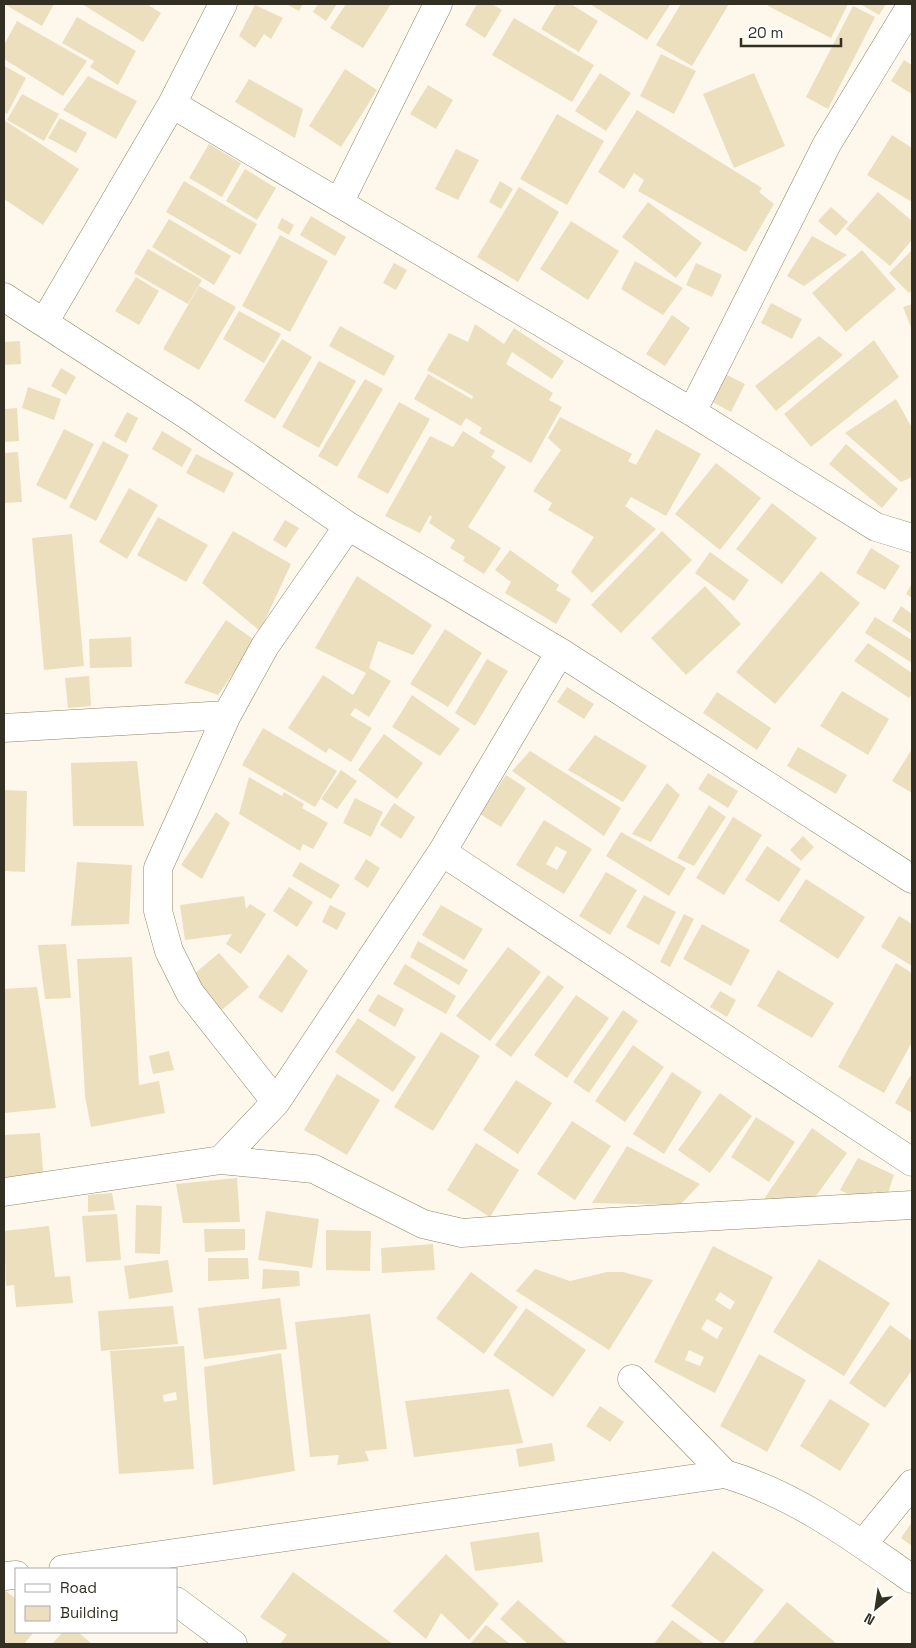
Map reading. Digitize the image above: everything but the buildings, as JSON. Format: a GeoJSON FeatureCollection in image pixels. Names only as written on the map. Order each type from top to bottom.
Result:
{"type":"FeatureCollection","features":[{"type":"Feature","properties":{"kind":"street"},"geometry":{"type":"LineString","coordinates":[[45,321],[172,104],[223,4]]}},
{"type":"Feature","properties":{"kind":"street"},"geometry":{"type":"LineString","coordinates":[[340,202],[438,4]]}},
{"type":"Feature","properties":{"kind":"street"},"geometry":{"type":"LineString","coordinates":[[692,412],[827,144],[912,4]]}},
{"type":"Feature","properties":{"kind":"street"},"geometry":{"type":"LineString","coordinates":[[172,104],[692,412],[876,527],[912,538]]}},
{"type":"Feature","properties":{"kind":"street"},"geometry":{"type":"LineString","coordinates":[[7,304],[45,321],[187,415],[348,526],[560,652],[912,879]]}},
{"type":"Feature","properties":{"kind":"street"},"geometry":{"type":"LineString","coordinates":[[276,1102],[190,993],[169,951],[158,911],[158,868],[227,715],[265,646],[348,526]]}},
{"type":"Feature","properties":{"kind":"street"},"geometry":{"type":"LineString","coordinates":[[221,1160],[276,1102],[442,852],[560,652]]}},
{"type":"Feature","properties":{"kind":"street"},"geometry":{"type":"LineString","coordinates":[[4,728],[227,715]]}},
{"type":"Feature","properties":{"kind":"street"},"geometry":{"type":"LineString","coordinates":[[442,852],[912,1162]]}},
{"type":"Feature","properties":{"kind":"street"},"geometry":{"type":"LineString","coordinates":[[4,1192],[221,1160],[314,1170],[423,1224],[462,1234],[611,1222],[912,1205]]}},
{"type":"Feature","properties":{"kind":"street"},"geometry":{"type":"LineString","coordinates":[[632,1379],[725,1474]]}},
{"type":"Feature","properties":{"kind":"street"},"geometry":{"type":"LineString","coordinates":[[85,1568],[130,1566],[725,1474],[756,1483],[796,1503],[863,1544],[912,1579]]}},
{"type":"Feature","properties":{"kind":"street"},"geometry":{"type":"LineString","coordinates":[[863,1544],[912,1484]]}},
{"type":"Feature","properties":{"kind":"street"},"geometry":{"type":"LineString","coordinates":[[178,1603],[233,1644]]}}]}
